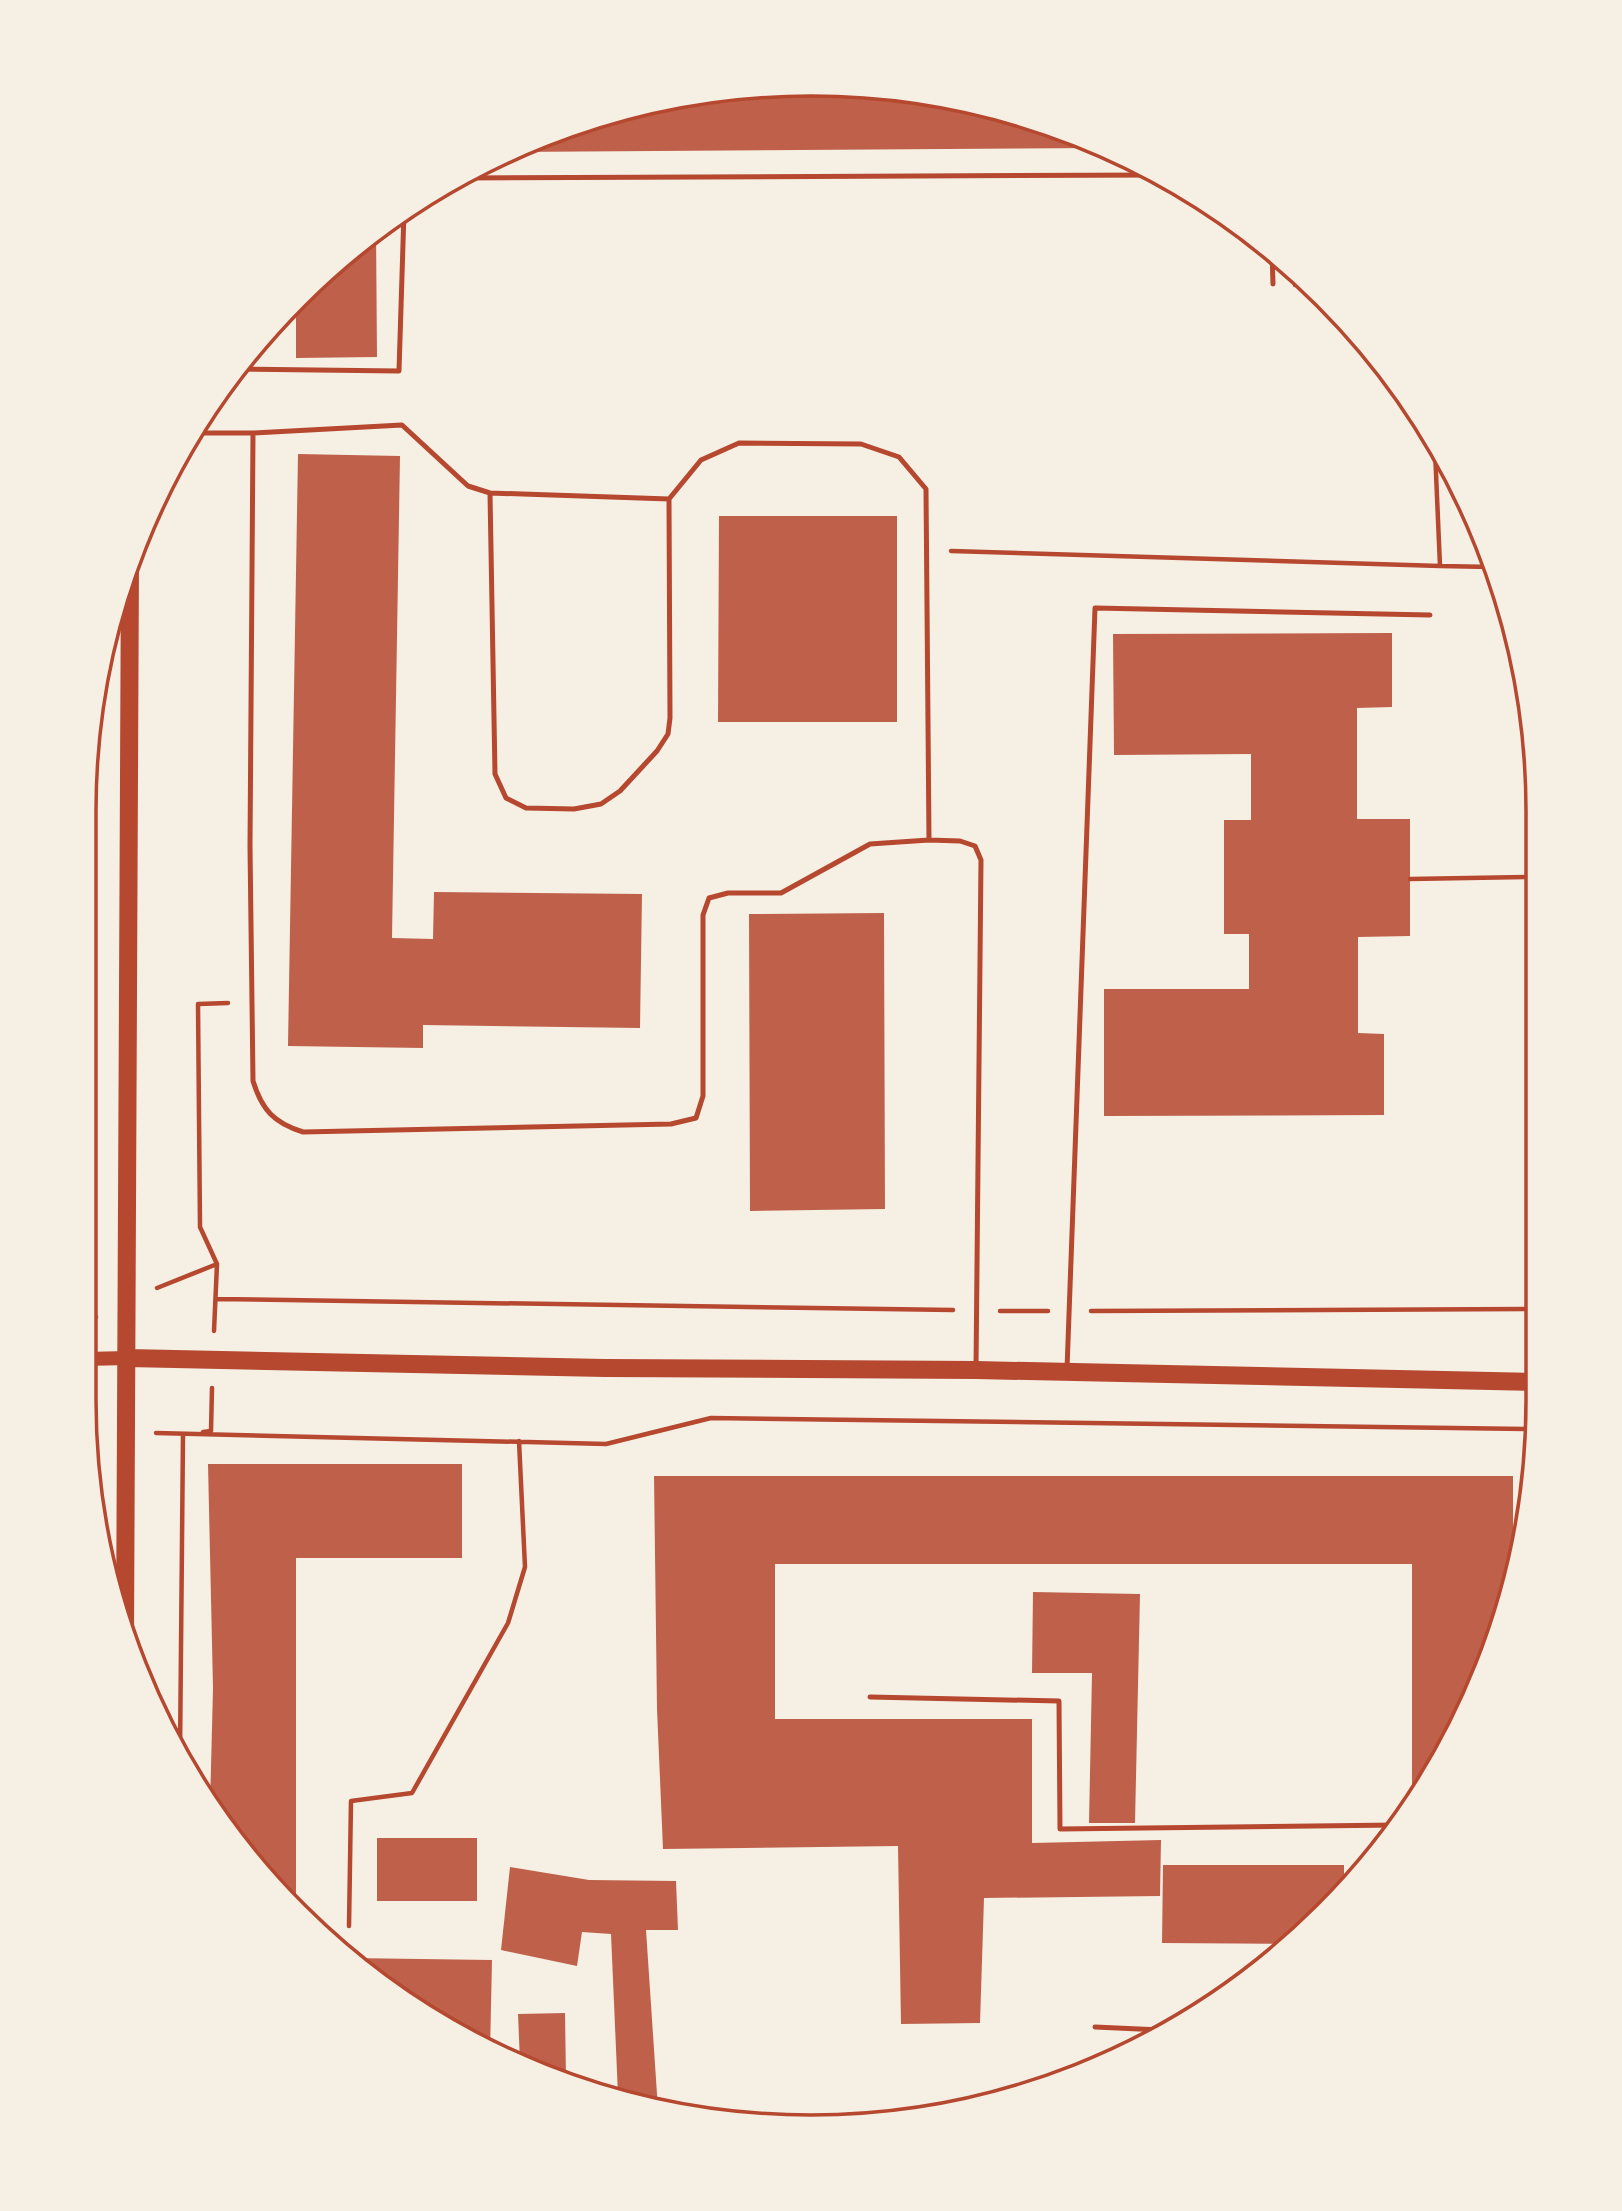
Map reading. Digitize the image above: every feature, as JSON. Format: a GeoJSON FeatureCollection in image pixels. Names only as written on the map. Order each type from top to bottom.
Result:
{"type":"FeatureCollection","features":[{"type":"Feature","properties":{"kind":"main road"},"geometry":{"type":"LineString","coordinates":[[125,1600],[130,595]]}},
{"type":"Feature","properties":{"kind":"main road"},"geometry":{"type":"LineString","coordinates":[[96,1359],[605,1368],[976,1370],[1526,1382]]}},
{"type":"Feature","properties":{"kind":"lane"},"geometry":{"type":"LineString","coordinates":[[480,178],[1137,175]]}},
{"type":"Feature","properties":{"kind":"lane"},"geometry":{"type":"LineString","coordinates":[[250,369],[399,371],[404,224]]}},
{"type":"Feature","properties":{"kind":"lane"},"geometry":{"type":"LineString","coordinates":[[1272,266],[1273,284]]}},
{"type":"Feature","properties":{"kind":"lane"},"geometry":{"type":"LineString","coordinates":[[205,433],[402,425],[468,486],[490,493],[669,499]]}},
{"type":"Feature","properties":{"kind":"lane"},"geometry":{"type":"LineString","coordinates":[[253,433],[250,846],[253,1081],[260,1102],[286,1126],[303,1132],[671,1124],[696,1118],[703,1097],[703,915],[709,898],[728,893],[781,893],[870,845],[929,840],[960,841],[975,846],[981,860],[976,1370]]}},
{"type":"Feature","properties":{"kind":"lane"},"geometry":{"type":"LineString","coordinates":[[490,493],[494,583],[495,774],[506,798],[526,808],[574,809],[601,804],[620,791],[657,751],[668,734],[669,499],[701,460],[739,443],[861,444],[899,457],[926,489],[929,840]]}},
{"type":"Feature","properties":{"kind":"lane"},"geometry":{"type":"LineString","coordinates":[[1067,1372],[1095,608],[1430,615]]}},
{"type":"Feature","properties":{"kind":"lane"},"geometry":{"type":"LineString","coordinates":[[870,1696],[1059,1701],[1060,1829],[1385,1825]]}},
{"type":"Feature","properties":{"kind":"lane"},"geometry":{"type":"LineString","coordinates":[[1095,2027],[1149,2029]]}},
{"type":"Feature","properties":{"kind":"path"},"geometry":{"type":"LineString","coordinates":[[1436,464],[1440,566]]}},
{"type":"Feature","properties":{"kind":"path"},"geometry":{"type":"LineString","coordinates":[[927,550],[1483,567]]}},
{"type":"Feature","properties":{"kind":"path"},"geometry":{"type":"LineString","coordinates":[[1410,879],[1526,877]]}},
{"type":"Feature","properties":{"kind":"path"},"geometry":{"type":"LineString","coordinates":[[183,1434],[211,1431],[217,1264],[200,1227],[198,1004],[210,1004]]}},
{"type":"Feature","properties":{"kind":"path"},"geometry":{"type":"LineString","coordinates":[[96,1317],[128,1300],[217,1264]]}},
{"type":"Feature","properties":{"kind":"path"},"geometry":{"type":"LineString","coordinates":[[216,1299],[1069,1312],[1526,1308]]}},
{"type":"Feature","properties":{"kind":"path"},"geometry":{"type":"LineString","coordinates":[[127,1433],[606,1444],[711,1418],[1525,1429]]}},
{"type":"Feature","properties":{"kind":"path"},"geometry":{"type":"LineString","coordinates":[[180,1735],[183,1434]]}},
{"type":"Feature","properties":{"kind":"path"},"geometry":{"type":"LineString","coordinates":[[349,1926],[351,1801],[412,1793],[508,1623],[525,1567],[519,1441]]}},
{"type":"Feature","properties":{"kind":"building"},"geometry":{"type":"Polygon","coordinates":[[[811,96],[904,102],[950,110],[1041,134],[1078,148],[535,152],[581,134],[672,110],[718,102],[811,96]]]}},
{"type":"Feature","properties":{"kind":"building"},"geometry":{"type":"Polygon","coordinates":[[[376,244],[377,357],[296,358],[296,317],[376,244]]]}},
{"type":"Feature","properties":{"kind":"building"},"geometry":{"type":"Polygon","coordinates":[[[298,454],[400,456],[392,938],[433,939],[434,892],[642,894],[640,1028],[423,1025],[423,1048],[288,1046],[298,454]]]}},
{"type":"Feature","properties":{"kind":"building"},"geometry":{"type":"Polygon","coordinates":[[[719,516],[897,516],[897,722],[718,722],[719,516]]]}},
{"type":"Feature","properties":{"kind":"building"},"geometry":{"type":"Polygon","coordinates":[[[1392,633],[1392,707],[1357,708],[1357,819],[1410,819],[1410,936],[1358,937],[1358,1033],[1384,1034],[1384,1115],[1104,1116],[1104,989],[1249,989],[1249,934],[1224,934],[1224,820],[1251,820],[1251,754],[1114,755],[1113,634],[1392,633]]]}},
{"type":"Feature","properties":{"kind":"building"},"geometry":{"type":"Polygon","coordinates":[[[884,913],[885,1209],[750,1211],[749,914],[884,913]]]}},
{"type":"Feature","properties":{"kind":"building"},"geometry":{"type":"Polygon","coordinates":[[[208,1464],[462,1464],[462,1558],[296,1558],[296,1894],[244,1835],[211,1787],[213,1688],[208,1464]]]}},
{"type":"Feature","properties":{"kind":"building"},"geometry":{"type":"Polygon","coordinates":[[[654,1476],[1513,1476],[1513,1533],[1488,1630],[1452,1716],[1412,1786],[1412,1564],[775,1564],[775,1719],[1032,1719],[1032,1843],[1161,1840],[1160,1896],[984,1898],[980,2023],[901,2024],[898,1846],[663,1849],[657,1709],[654,1476]]]}},
{"type":"Feature","properties":{"kind":"building"},"geometry":{"type":"Polygon","coordinates":[[[1033,1592],[1140,1594],[1135,1823],[1089,1823],[1092,1673],[1032,1673],[1033,1592]]]}},
{"type":"Feature","properties":{"kind":"building"},"geometry":{"type":"Polygon","coordinates":[[[377,1838],[477,1838],[477,1901],[377,1901],[377,1838]]]}},
{"type":"Feature","properties":{"kind":"building"},"geometry":{"type":"Polygon","coordinates":[[[1163,1865],[1344,1865],[1344,1875],[1274,1944],[1162,1943],[1163,1865]]]}},
{"type":"Feature","properties":{"kind":"building"},"geometry":{"type":"Polygon","coordinates":[[[510,1867],[589,1880],[676,1881],[678,1930],[646,1930],[657,2097],[618,2088],[611,1934],[582,1932],[577,1966],[501,1950],[510,1867]]]}},
{"type":"Feature","properties":{"kind":"building"},"geometry":{"type":"Polygon","coordinates":[[[365,1958],[492,1960],[490,2038],[414,1994],[365,1958]]]}},
{"type":"Feature","properties":{"kind":"building"},"geometry":{"type":"Polygon","coordinates":[[[565,2013],[566,2071],[520,2052],[518,2014],[565,2013]]]}}]}
